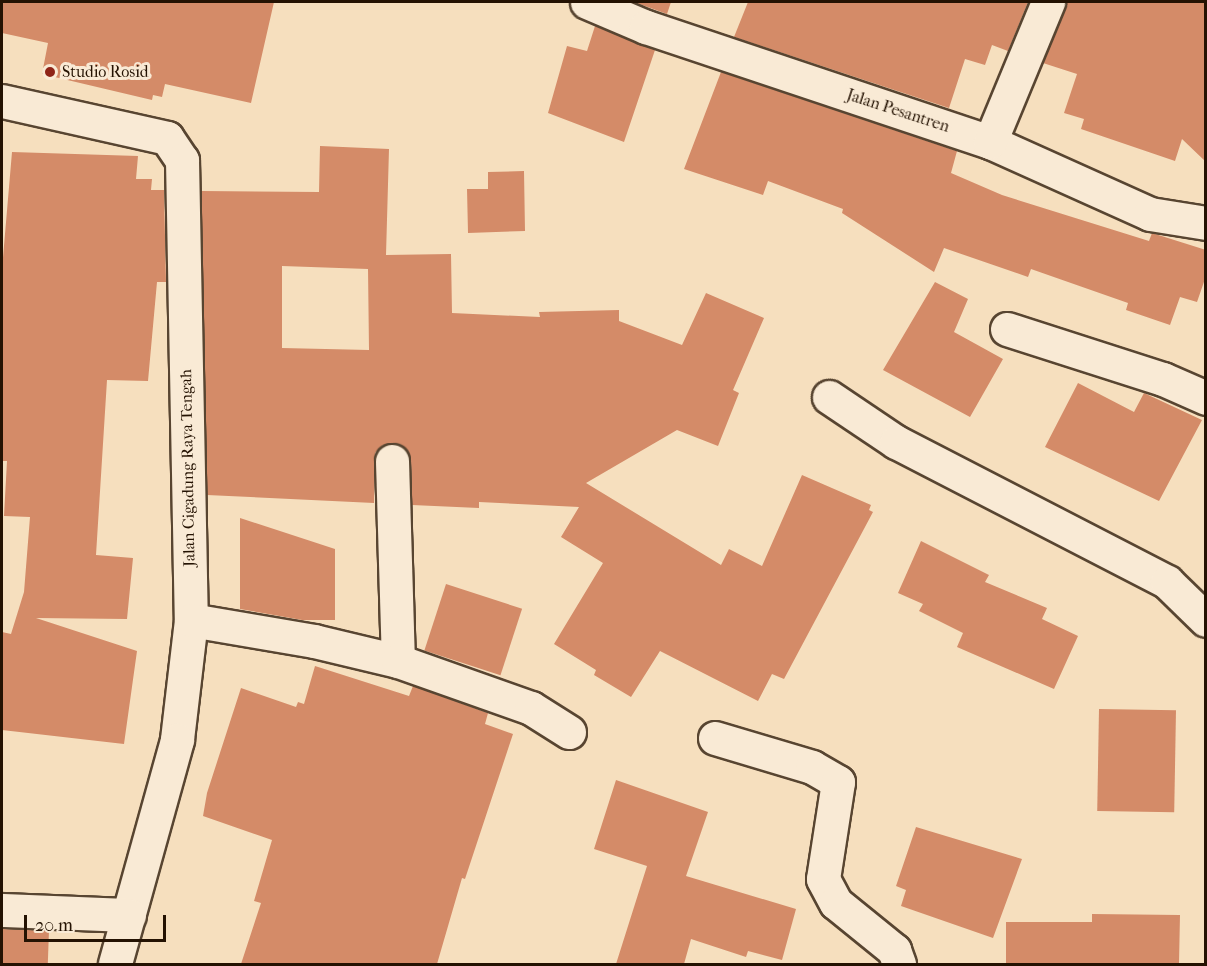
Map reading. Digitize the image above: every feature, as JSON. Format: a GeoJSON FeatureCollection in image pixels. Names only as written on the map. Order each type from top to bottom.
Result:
{"type":"FeatureCollection","features":[{"type":"Feature","properties":{"kind":"street","name":"Jalan Pesantren"},"geometry":{"type":"LineString","coordinates":[[587,2],[646,27],[990,142],[1150,214],[1206,223]]}},
{"type":"Feature","properties":{"kind":"street"},"geometry":{"type":"LineString","coordinates":[[990,142],[1048,2]]}},
{"type":"Feature","properties":{"kind":"street","name":"Jalan Cigadung Raya Tengah"},"geometry":{"type":"LineString","coordinates":[[2,100],[166,138],[182,160],[191,620],[177,740],[115,964]]}},
{"type":"Feature","properties":{"kind":"street"},"geometry":{"type":"LineString","coordinates":[[1007,329],[1163,379],[1206,398]]}},
{"type":"Feature","properties":{"kind":"street"},"geometry":{"type":"LineString","coordinates":[[829,397],[896,442],[1167,582],[1205,614]]}},
{"type":"Feature","properties":{"kind":"street"},"geometry":{"type":"LineString","coordinates":[[392,461],[398,661]]}},
{"type":"Feature","properties":{"kind":"street"},"geometry":{"type":"LineString","coordinates":[[191,620],[314,641],[398,661],[531,708],[569,732]]}},
{"type":"Feature","properties":{"kind":"street"},"geometry":{"type":"LineString","coordinates":[[715,738],[812,767],[838,782],[823,879],[836,903],[894,950],[899,964]]}},
{"type":"Feature","properties":{"kind":"street"},"geometry":{"type":"LineString","coordinates":[[2,910],[129,915]]}},
{"type":"Feature","properties":{"kind":"building"},"geometry":{"type":"Polygon","coordinates":[[[2,2],[274,2],[251,103],[165,84],[162,97],[153,95],[152,100],[42,74],[48,43],[2,33],[2,2]]]}},
{"type":"Feature","properties":{"kind":"building"},"geometry":{"type":"Polygon","coordinates":[[[634,2],[671,2],[667,14],[634,2]]]}},
{"type":"Feature","properties":{"kind":"building"},"geometry":{"type":"Polygon","coordinates":[[[748,2],[1028,2],[1008,51],[992,45],[985,65],[965,59],[949,108],[734,37],[748,2]]]}},
{"type":"Feature","properties":{"kind":"building"},"geometry":{"type":"Polygon","coordinates":[[[1066,2],[1206,2],[1206,162],[1182,139],[1175,161],[1081,129],[1084,119],[1064,113],[1077,74],[1043,63],[1066,2]]]}},
{"type":"Feature","properties":{"kind":"building"},"geometry":{"type":"Polygon","coordinates":[[[595,26],[655,50],[624,142],[548,113],[567,46],[587,51],[595,26]]]}},
{"type":"Feature","properties":{"kind":"building"},"geometry":{"type":"Polygon","coordinates":[[[721,72],[957,151],[951,173],[1002,195],[1149,241],[1152,233],[1206,250],[1206,276],[1197,302],[1180,297],[1170,325],[1126,310],[1128,303],[1031,269],[1028,277],[944,248],[934,272],[842,213],[843,209],[768,181],[763,195],[684,169],[721,72]]]}},
{"type":"Feature","properties":{"kind":"building"},"geometry":{"type":"Polygon","coordinates":[[[320,146],[389,149],[386,255],[451,254],[452,313],[540,317],[539,312],[619,310],[619,321],[682,345],[706,293],[764,318],[733,390],[739,393],[718,446],[677,430],[586,483],[721,565],[729,549],[762,566],[802,475],[871,505],[869,510],[873,512],[784,679],[772,674],[758,701],[660,651],[631,697],[594,675],[596,670],[554,644],[603,563],[561,537],[579,507],[479,502],[479,508],[412,505],[411,460],[400,444],[383,445],[375,453],[374,503],[207,495],[201,191],[319,192],[320,146]],[[282,266],[282,348],[369,350],[368,269],[282,266]]]}},
{"type":"Feature","properties":{"kind":"building"},"geometry":{"type":"Polygon","coordinates":[[[12,152],[138,156],[136,179],[152,179],[151,190],[164,190],[166,282],[157,282],[148,381],[107,380],[96,555],[133,558],[127,619],[36,618],[137,651],[124,744],[2,730],[2,632],[11,634],[24,592],[30,517],[4,516],[7,461],[2,461],[2,269],[12,152]]]}},
{"type":"Feature","properties":{"kind":"building"},"geometry":{"type":"Polygon","coordinates":[[[524,171],[525,231],[468,233],[467,189],[488,189],[488,172],[524,171]]]}},
{"type":"Feature","properties":{"kind":"building"},"geometry":{"type":"Polygon","coordinates":[[[935,282],[968,299],[954,332],[1003,359],[970,417],[883,370],[935,282]]]}},
{"type":"Feature","properties":{"kind":"building"},"geometry":{"type":"Polygon","coordinates":[[[1078,383],[1134,412],[1144,393],[1202,420],[1159,501],[1045,447],[1078,383]]]}},
{"type":"Feature","properties":{"kind":"building"},"geometry":{"type":"Polygon","coordinates":[[[240,518],[335,549],[335,620],[302,620],[240,609],[240,518]]]}},
{"type":"Feature","properties":{"kind":"building"},"geometry":{"type":"Polygon","coordinates":[[[921,541],[989,575],[985,582],[1047,608],[1042,619],[1078,636],[1054,689],[957,647],[963,633],[919,611],[923,604],[898,593],[921,541]]]}},
{"type":"Feature","properties":{"kind":"building"},"geometry":{"type":"Polygon","coordinates":[[[446,584],[522,609],[500,675],[424,651],[446,584]]]}},
{"type":"Feature","properties":{"kind":"building"},"geometry":{"type":"Polygon","coordinates":[[[315,666],[409,696],[413,686],[488,713],[485,724],[513,734],[465,879],[462,878],[437,964],[241,964],[261,903],[254,901],[272,840],[203,816],[207,793],[241,688],[296,707],[298,702],[304,704],[315,666]]]}},
{"type":"Feature","properties":{"kind":"building"},"geometry":{"type":"Polygon","coordinates":[[[1099,709],[1176,710],[1174,812],[1097,811],[1099,709]]]}},
{"type":"Feature","properties":{"kind":"building"},"geometry":{"type":"Polygon","coordinates":[[[616,780],[708,812],[686,876],[796,909],[782,960],[748,951],[746,957],[691,939],[684,964],[616,964],[647,866],[594,849],[616,780]]]}},
{"type":"Feature","properties":{"kind":"building"},"geometry":{"type":"Polygon","coordinates":[[[916,827],[1022,859],[993,938],[901,906],[906,890],[896,886],[916,827]]]}},
{"type":"Feature","properties":{"kind":"building"},"geometry":{"type":"Polygon","coordinates":[[[1092,914],[1180,915],[1179,964],[1006,964],[1006,922],[1092,922],[1092,914]]]}},
{"type":"Feature","properties":{"kind":"building"},"geometry":{"type":"Polygon","coordinates":[[[2,929],[49,931],[48,964],[2,964],[2,929]]]}},
{"type":"Feature","properties":{"kind":"place","name":"Studio Rosid"},"geometry":{"type":"Point","coordinates":[50,72]}}]}
